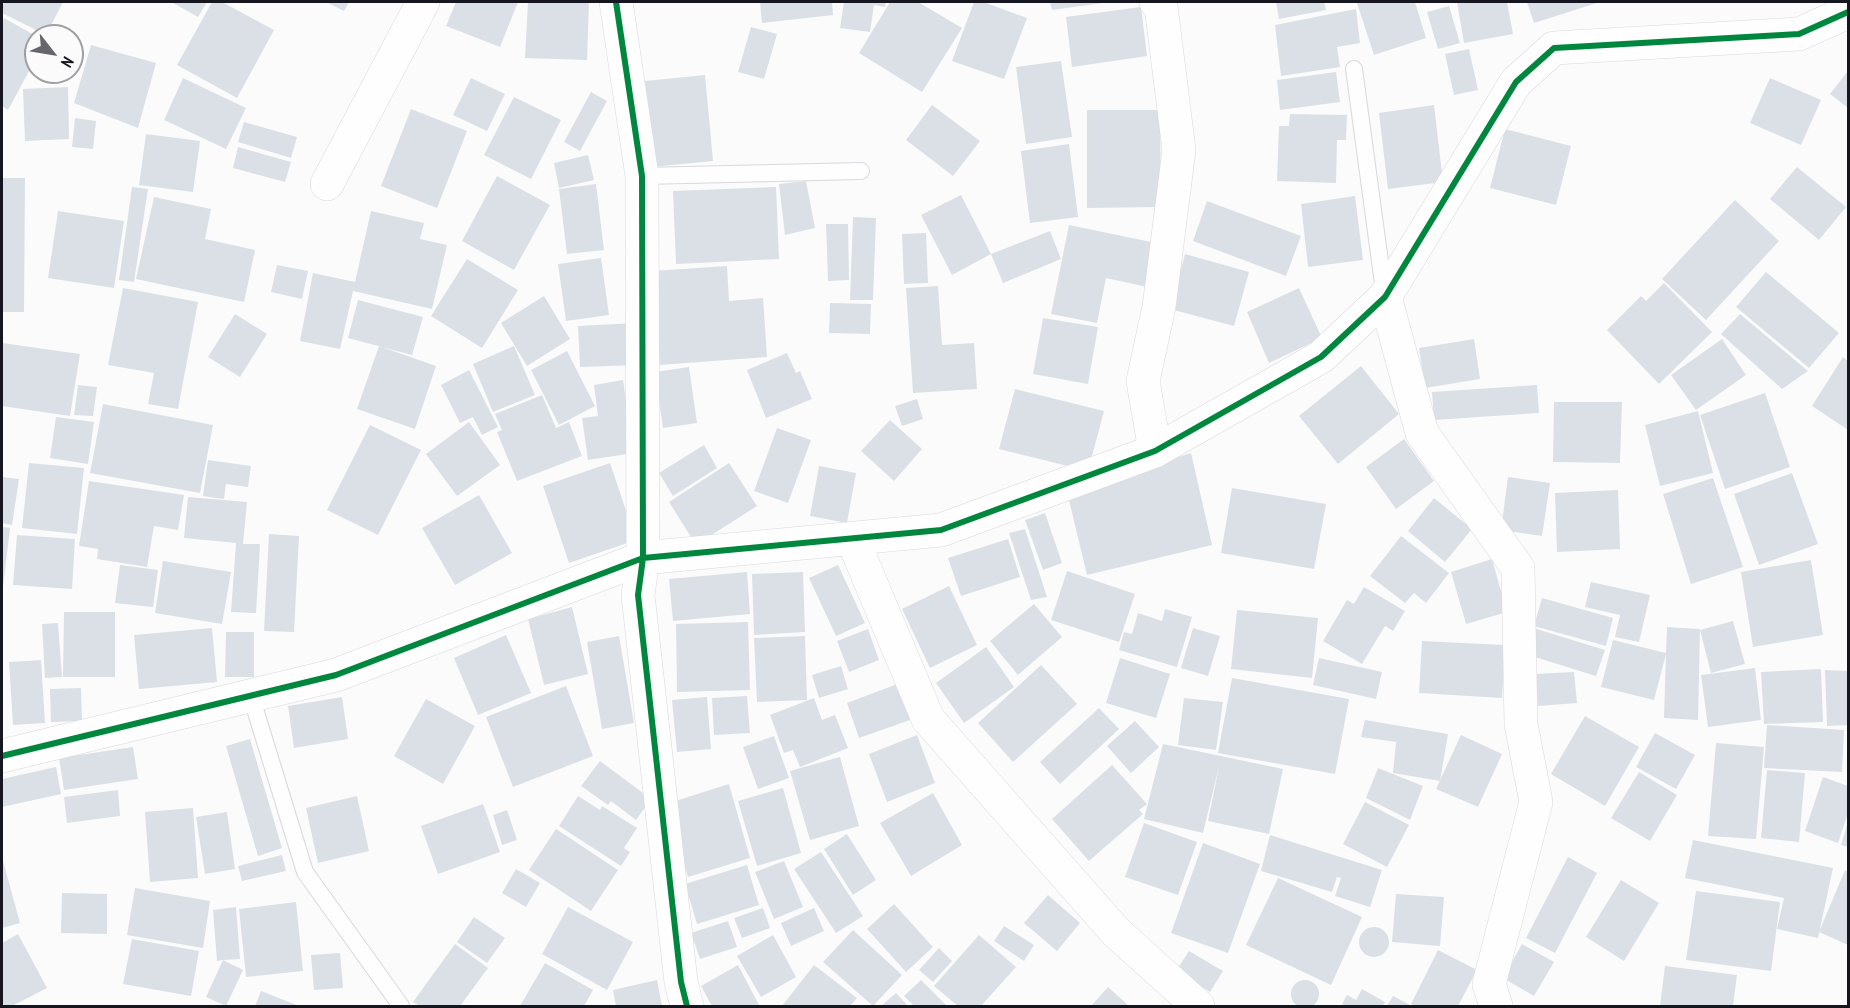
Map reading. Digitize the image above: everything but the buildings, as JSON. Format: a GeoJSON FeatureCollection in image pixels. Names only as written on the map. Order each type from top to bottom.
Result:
{"type":"FeatureCollection","features":[{"type":"Feature","properties":{"kind":"street"},"geometry":{"type":"LineString","coordinates":[[327,184],[423,2]]}},
{"type":"Feature","properties":{"kind":"street"},"geometry":{"type":"LineString","coordinates":[[616,2],[642,176],[643,558],[638,595],[681,982],[687,1006]]}},
{"type":"Feature","properties":{"kind":"street"},"geometry":{"type":"LineString","coordinates":[[1155,451],[1143,381],[1159,307],[1179,150],[1161,6],[1156,2]]}},
{"type":"Feature","properties":{"kind":"street"},"geometry":{"type":"LineString","coordinates":[[2,756],[336,675],[643,558],[941,530],[1155,451],[1321,357],[1385,297],[1516,82],[1554,48],[1798,34],[1848,12]]}},
{"type":"Feature","properties":{"kind":"street"},"geometry":{"type":"LineString","coordinates":[[1385,297],[1422,433],[1518,568],[1521,724],[1536,802],[1489,984],[1496,1006]]}},
{"type":"Feature","properties":{"kind":"street"},"geometry":{"type":"LineString","coordinates":[[852,538],[928,718],[1116,932],[1198,1006]]}},
{"type":"Feature","properties":{"kind":"lane"},"geometry":{"type":"LineString","coordinates":[[1354,69],[1385,297]]}},
{"type":"Feature","properties":{"kind":"lane"},"geometry":{"type":"LineString","coordinates":[[642,176],[861,171]]}},
{"type":"Feature","properties":{"kind":"lane"},"geometry":{"type":"LineString","coordinates":[[251,696],[305,872],[401,1006]]}},
{"type":"Feature","properties":{"kind":"cycle path"},"geometry":{"type":"LineString","coordinates":[[616,2],[642,176],[643,558],[638,595],[681,982],[687,1006]]}},
{"type":"Feature","properties":{"kind":"cycle path"},"geometry":{"type":"LineString","coordinates":[[2,756],[336,675],[643,558],[941,530],[1155,451],[1321,357],[1385,297],[1516,82],[1554,48],[1799,34],[1848,12]]}}]}
